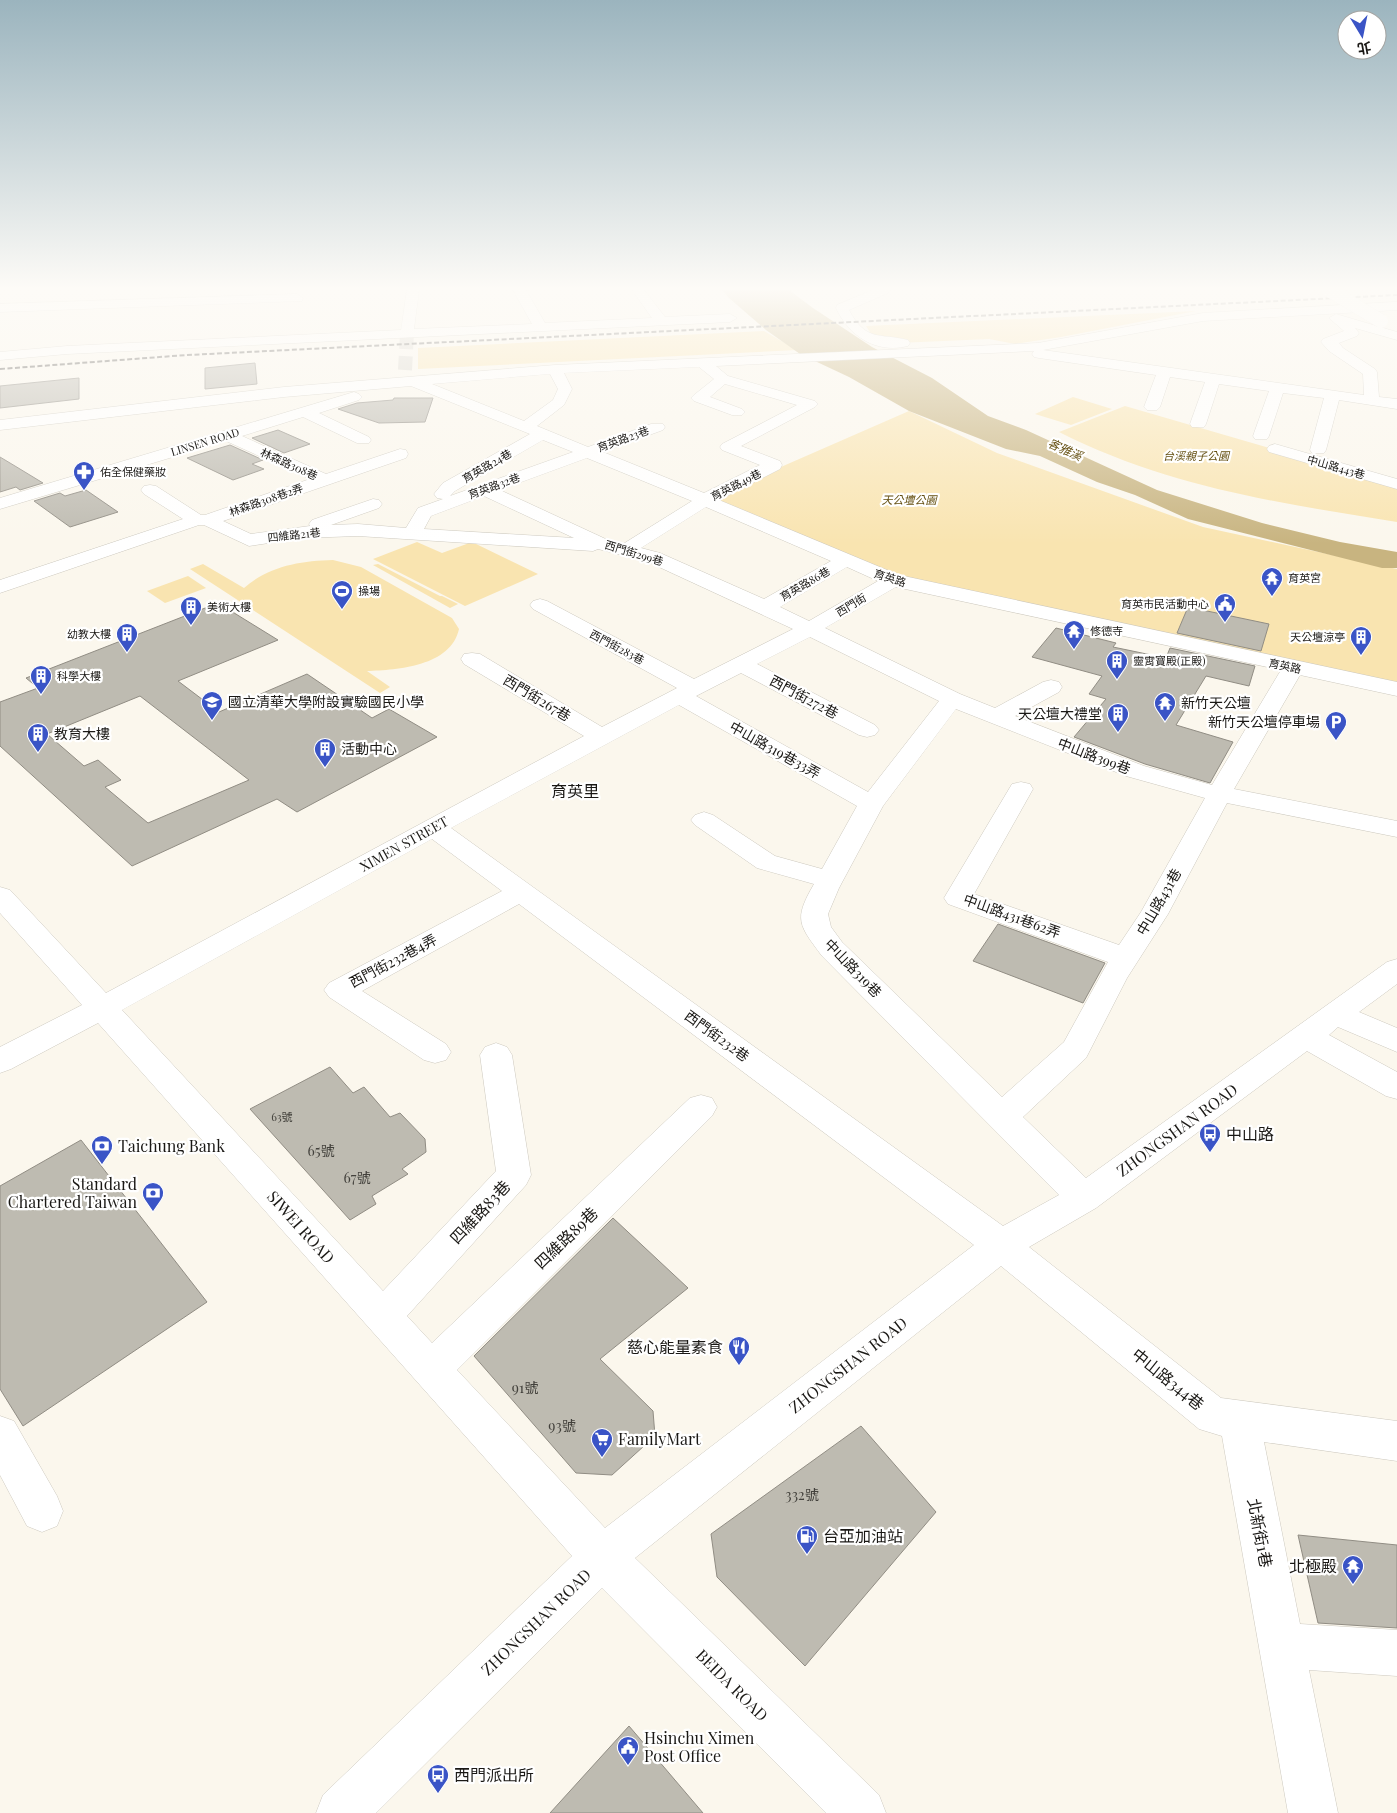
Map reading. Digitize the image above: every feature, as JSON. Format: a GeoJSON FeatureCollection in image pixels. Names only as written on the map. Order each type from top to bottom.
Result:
{"type":"FeatureCollection","features":[{"type":"Feature","properties":{"kind":"street","name":"LINSEN ROAD"},"geometry":{"type":"LineString","coordinates":[[0,504],[358,396],[407,375]]}},
{"type":"Feature","properties":{"kind":"street","name":"育英路"},"geometry":{"type":"LineString","coordinates":[[407,375],[892,580],[1292,668],[1397,689]]}},
{"type":"Feature","properties":{"kind":"street"},"geometry":{"type":"LineString","coordinates":[[0,425],[339,387],[417,375]]}},
{"type":"Feature","properties":{"kind":"street"},"geometry":{"type":"LineString","coordinates":[[534,430],[559,402],[565,389],[558,375]]}},
{"type":"Feature","properties":{"kind":"street"},"geometry":{"type":"LineString","coordinates":[[716,375],[722,380],[700,398],[737,412]]}},
{"type":"Feature","properties":{"kind":"street"},"geometry":{"type":"LineString","coordinates":[[1152,407],[1163,375]]}},
{"type":"Feature","properties":{"kind":"street"},"geometry":{"type":"LineString","coordinates":[[1182,375],[1397,404]]}},
{"type":"Feature","properties":{"kind":"street"},"geometry":{"type":"LineString","coordinates":[[1370,375],[1372,400]]}},
{"type":"Feature","properties":{"kind":"street"},"geometry":{"type":"LineString","coordinates":[[1198,424],[1213,379]]}},
{"type":"Feature","properties":{"kind":"street","name":"育英路49巷"},"geometry":{"type":"LineString","coordinates":[[705,500],[774,465],[728,447],[810,404],[722,380]]}},
{"type":"Feature","properties":{"kind":"street"},"geometry":{"type":"LineString","coordinates":[[339,387],[364,389],[358,396]]}},
{"type":"Feature","properties":{"kind":"street"},"geometry":{"type":"LineString","coordinates":[[1261,436],[1277,388]]}},
{"type":"Feature","properties":{"kind":"street"},"geometry":{"type":"LineString","coordinates":[[1318,450],[1333,395]]}},
{"type":"Feature","properties":{"kind":"street"},"geometry":{"type":"LineString","coordinates":[[305,412],[363,440]]}},
{"type":"Feature","properties":{"kind":"street","name":"育英路23巷"},"geometry":{"type":"LineString","coordinates":[[588,452],[657,426]]}},
{"type":"Feature","properties":{"kind":"street","name":"育英路24巷"},"geometry":{"type":"LineString","coordinates":[[443,505],[442,495],[450,487],[534,430]]}},
{"type":"Feature","properties":{"kind":"street","name":"林森路308巷"},"geometry":{"type":"LineString","coordinates":[[228,435],[324,480]]}},
{"type":"Feature","properties":{"kind":"street","name":"中山路443巷"},"geometry":{"type":"LineString","coordinates":[[1276,449],[1397,484]]}},
{"type":"Feature","properties":{"kind":"street","name":"育英路32巷"},"geometry":{"type":"LineString","coordinates":[[412,533],[424,512],[588,452]]}},
{"type":"Feature","properties":{"kind":"street","name":"林森路308巷2弄"},"geometry":{"type":"LineString","coordinates":[[202,520],[400,454]]}},
{"type":"Feature","properties":{"kind":"street"},"geometry":{"type":"LineString","coordinates":[[276,514],[373,474]]}},
{"type":"Feature","properties":{"kind":"street","name":"四維路21巷"},"geometry":{"type":"LineString","coordinates":[[150,490],[202,520],[249,540],[294,532],[358,530],[558,544],[604,545]]}},
{"type":"Feature","properties":{"kind":"street","name":"西門街299巷"},"geometry":{"type":"LineString","coordinates":[[486,490],[604,545],[653,557],[765,607],[809,630]]}},
{"type":"Feature","properties":{"kind":"street"},"geometry":{"type":"LineString","coordinates":[[626,550],[705,500]]}},
{"type":"Feature","properties":{"kind":"street"},"geometry":{"type":"LineString","coordinates":[[294,532],[373,504]]}},
{"type":"Feature","properties":{"kind":"street"},"geometry":{"type":"LineString","coordinates":[[0,587],[202,520]]}},
{"type":"Feature","properties":{"kind":"street"},"geometry":{"type":"LineString","coordinates":[[232,533],[259,522]]}},
{"type":"Feature","properties":{"kind":"street","name":"育英路86巷"},"geometry":{"type":"LineString","coordinates":[[765,607],[844,561]]}},
{"type":"Feature","properties":{"kind":"street","name":"西門街"},"geometry":{"type":"LineString","coordinates":[[809,630],[892,580]]}},
{"type":"Feature","properties":{"kind":"street","name":"西門街283巷"},"geometry":{"type":"LineString","coordinates":[[540,605],[686,692]]}},
{"type":"Feature","properties":{"kind":"street","name":"XIMEN STREET"},"geometry":{"type":"LineString","coordinates":[[0,1061],[102,1008],[602,736],[809,630]]}},
{"type":"Feature","properties":{"kind":"street","name":"中山路399巷"},"geometry":{"type":"LineString","coordinates":[[809,630],[952,699],[1135,771],[1219,794],[1397,829]]}},
{"type":"Feature","properties":{"kind":"street","name":"西門街267巷"},"geometry":{"type":"LineString","coordinates":[[472,659],[602,736]]}},
{"type":"Feature","properties":{"kind":"street","name":"西門街272巷"},"geometry":{"type":"LineString","coordinates":[[740,664],[866,730]]}},
{"type":"Feature","properties":{"kind":"street","name":"中山路431巷"},"geometry":{"type":"LineString","coordinates":[[1002,1116],[1075,1050],[1114,976],[1154,914],[1219,794],[1292,668]]}},
{"type":"Feature","properties":{"kind":"street"},"geometry":{"type":"LineString","coordinates":[[996,716],[1051,687]]}},
{"type":"Feature","properties":{"kind":"street","name":"中山路319巷33弄"},"geometry":{"type":"LineString","coordinates":[[686,692],[871,804]]}},
{"type":"Feature","properties":{"kind":"street","name":"中山路319巷"},"geometry":{"type":"LineString","coordinates":[[952,699],[871,804],[829,880],[814,914],[817,929],[832,949],[1084,1198]]}},
{"type":"Feature","properties":{"kind":"street","name":"中山路431巷62弄"},"geometry":{"type":"LineString","coordinates":[[1020,789],[958,898],[1126,958]]}},
{"type":"Feature","properties":{"kind":"street"},"geometry":{"type":"LineString","coordinates":[[704,820],[766,862],[829,880]]}},
{"type":"Feature","properties":{"kind":"street","name":"西門街232巷"},"geometry":{"type":"LineString","coordinates":[[434,828],[1001,1245]]}},
{"type":"Feature","properties":{"kind":"street","name":"西門街232巷4弄"},"geometry":{"type":"LineString","coordinates":[[435,1052],[339,990],[521,892]]}},
{"type":"Feature","properties":{"kind":"street","name":"SIWEI ROAD"},"geometry":{"type":"LineString","coordinates":[[0,896],[602,1557]]}},
{"type":"Feature","properties":{"kind":"street","name":"ZHONGSHAN ROAD"},"geometry":{"type":"LineString","coordinates":[[341,1813],[602,1557],[1001,1245],[1084,1198],[1397,969]]}},
{"type":"Feature","properties":{"kind":"street"},"geometry":{"type":"LineString","coordinates":[[1336,1014],[1397,1041]]}},
{"type":"Feature","properties":{"kind":"street"},"geometry":{"type":"LineString","coordinates":[[1306,1036],[1397,1087]]}},
{"type":"Feature","properties":{"kind":"street","name":"四維路83巷"},"geometry":{"type":"LineString","coordinates":[[383,1317],[514,1175],[496,1055]]}},
{"type":"Feature","properties":{"kind":"street","name":"四維路89巷"},"geometry":{"type":"LineString","coordinates":[[431,1369],[701,1107]]}},
{"type":"Feature","properties":{"kind":"street","name":"中山路344巷"},"geometry":{"type":"LineString","coordinates":[[1001,1245],[1213,1416],[1397,1441]]}},
{"type":"Feature","properties":{"kind":"street","name":"北新街1巷"},"geometry":{"type":"LineString","coordinates":[[1239,1420],[1313,1813]]}},
{"type":"Feature","properties":{"kind":"street"},"geometry":{"type":"LineString","coordinates":[[0,1435],[42,1511]]}},
{"type":"Feature","properties":{"kind":"street","name":"BEIDA ROAD"},"geometry":{"type":"LineString","coordinates":[[602,1557],[861,1813]]}},
{"type":"Feature","properties":{"kind":"street"},"geometry":{"type":"LineString","coordinates":[[1282,1646],[1397,1653]]}},
{"type":"Feature","properties":{"kind":"green space"},"geometry":{"type":"Polygon","coordinates":[[[1073,397],[1112,409],[1071,425],[1035,414],[1073,397]]]}},
{"type":"Feature","properties":{"kind":"green space","name":"台溪親子公園"},"geometry":{"type":"Polygon","coordinates":[[[1125,406],[1397,485],[1397,522],[1267,500],[1183,480],[1141,467],[1059,432],[1125,406]]]}},
{"type":"Feature","properties":{"kind":"green space","name":"天公壇公園"},"geometry":{"type":"Polygon","coordinates":[[[909,411],[997,453],[1203,527],[1397,569],[1397,688],[893,580],[705,500],[909,411]]]}},
{"type":"Feature","properties":{"kind":"green space"},"geometry":{"type":"Polygon","coordinates":[[[417,542],[442,553],[472,542],[538,574],[465,606],[373,559],[417,542]]]}},
{"type":"Feature","properties":{"kind":"green space"},"geometry":{"type":"Polygon","coordinates":[[[333,560],[361,567],[452,618],[459,629],[454,641],[446,651],[422,664],[367,671],[390,687],[380,693],[190,569],[203,564],[244,588],[264,574],[286,566],[297,563],[333,560]]]}},
{"type":"Feature","properties":{"kind":"green space"},"geometry":{"type":"Polygon","coordinates":[[[378,564],[458,604],[450,608],[373,565],[378,564]]]}},
{"type":"Feature","properties":{"kind":"green space"},"geometry":{"type":"Polygon","coordinates":[[[188,576],[206,588],[165,603],[147,591],[188,576]]]}},
{"type":"Feature","properties":{"kind":"water","name":"客雅溪"},"geometry":{"type":"Polygon","coordinates":[[[844,375],[925,375],[988,416],[1026,430],[1157,490],[1262,523],[1340,542],[1397,552],[1397,568],[1382,568],[1188,519],[1135,495],[1097,482],[1040,456],[1006,449],[909,411],[844,375]]]}},
{"type":"Feature","properties":{"kind":"building"},"geometry":{"type":"Polygon","coordinates":[[[205,375],[256,375],[257,384],[205,389],[205,375]]]}},
{"type":"Feature","properties":{"kind":"building"},"geometry":{"type":"Polygon","coordinates":[[[79,378],[79,399],[0,408],[0,386],[79,378]]]}},
{"type":"Feature","properties":{"kind":"building"},"geometry":{"type":"Polygon","coordinates":[[[394,398],[433,398],[425,422],[379,423],[338,409],[357,403],[393,400],[394,398]]]}},
{"type":"Feature","properties":{"kind":"building"},"geometry":{"type":"Polygon","coordinates":[[[278,430],[310,444],[284,453],[252,438],[278,430]]]}},
{"type":"Feature","properties":{"kind":"building"},"geometry":{"type":"Polygon","coordinates":[[[230,445],[263,460],[252,464],[264,469],[233,480],[187,458],[230,445]]]}},
{"type":"Feature","properties":{"kind":"building"},"geometry":{"type":"Polygon","coordinates":[[[0,457],[43,483],[20,490],[16,487],[0,492],[0,457]]]}},
{"type":"Feature","properties":{"kind":"building"},"geometry":{"type":"Polygon","coordinates":[[[86,490],[118,512],[70,527],[34,501],[60,493],[65,496],[86,490]]]}},
{"type":"Feature","properties":{"kind":"building"},"geometry":{"type":"Polygon","coordinates":[[[218,603],[278,640],[178,681],[219,712],[307,674],[372,718],[389,709],[437,737],[297,812],[277,799],[132,866],[0,746],[0,702],[38,688],[26,678],[218,603]],[[140,696],[47,734],[84,766],[98,760],[121,780],[105,787],[148,823],[249,780],[140,696]]]}},
{"type":"Feature","properties":{"kind":"building","name":"育英市民活動中心"},"geometry":{"type":"Polygon","coordinates":[[[1188,607],[1269,624],[1261,651],[1177,633],[1188,607]]]}},
{"type":"Feature","properties":{"kind":"building","name":"新竹天公壇"},"geometry":{"type":"Polygon","coordinates":[[[1056,628],[1116,643],[1113,647],[1166,658],[1170,648],[1255,666],[1249,686],[1206,676],[1176,725],[1233,742],[1210,783],[1145,764],[1074,737],[1106,699],[1089,694],[1102,676],[1032,657],[1056,628]]]}},
{"type":"Feature","properties":{"kind":"building"},"geometry":{"type":"Polygon","coordinates":[[[998,924],[1105,963],[1083,1003],[973,961],[998,924]]]}},
{"type":"Feature","properties":{"kind":"building"},"geometry":{"type":"Polygon","coordinates":[[[330,1067],[353,1093],[364,1087],[390,1117],[400,1113],[425,1139],[426,1152],[402,1169],[408,1174],[372,1196],[376,1204],[350,1220],[250,1109],[330,1067]]]}},
{"type":"Feature","properties":{"kind":"building"},"geometry":{"type":"Polygon","coordinates":[[[81,1140],[207,1302],[23,1426],[0,1389],[0,1186],[81,1140]]]}},
{"type":"Feature","properties":{"kind":"building"},"geometry":{"type":"Polygon","coordinates":[[[613,1218],[688,1288],[600,1359],[653,1411],[655,1436],[612,1475],[576,1473],[474,1356],[613,1218]]]}},
{"type":"Feature","properties":{"kind":"building","name":"台亞加油站"},"geometry":{"type":"Polygon","coordinates":[[[861,1426],[936,1512],[805,1666],[717,1577],[711,1534],[861,1426]]]}},
{"type":"Feature","properties":{"kind":"building","name":"北極殿"},"geometry":{"type":"Polygon","coordinates":[[[1298,1535],[1397,1545],[1397,1628],[1318,1623],[1298,1535]]]}},
{"type":"Feature","properties":{"kind":"building","name":"Hsinchu Ximen Post Office"},"geometry":{"type":"Polygon","coordinates":[[[629,1726],[703,1813],[550,1813],[629,1726]]]}},
{"type":"Feature","properties":{"kind":"place","name":"佑全保健藥妝"},"geometry":{"type":"Point","coordinates":[84,491]}},
{"type":"Feature","properties":{"kind":"place","name":"育英宮"},"geometry":{"type":"Point","coordinates":[1272,597]}},
{"type":"Feature","properties":{"kind":"place","name":"操場"},"geometry":{"type":"Point","coordinates":[342,610]}},
{"type":"Feature","properties":{"kind":"place","name":"育英市民活動中心"},"geometry":{"type":"Point","coordinates":[1225,623]}},
{"type":"Feature","properties":{"kind":"place","name":"美術大樓"},"geometry":{"type":"Point","coordinates":[191,626]}},
{"type":"Feature","properties":{"kind":"place","name":"修德寺"},"geometry":{"type":"Point","coordinates":[1074,650]}},
{"type":"Feature","properties":{"kind":"place","name":"幼教大樓"},"geometry":{"type":"Point","coordinates":[127,653]}},
{"type":"Feature","properties":{"kind":"place","name":"天公壇涼亭"},"geometry":{"type":"Point","coordinates":[1361,656]}},
{"type":"Feature","properties":{"kind":"place","name":"靈霄寶殿(正殿)"},"geometry":{"type":"Point","coordinates":[1117,680]}},
{"type":"Feature","properties":{"kind":"place","name":"科學大樓"},"geometry":{"type":"Point","coordinates":[41,695]}},
{"type":"Feature","properties":{"kind":"place","name":"國立清華大學附設實驗國民小學"},"geometry":{"type":"Point","coordinates":[212,721]}},
{"type":"Feature","properties":{"kind":"place","name":"新竹天公壇"},"geometry":{"type":"Point","coordinates":[1165,722]}},
{"type":"Feature","properties":{"kind":"place","name":"天公壇大禮堂"},"geometry":{"type":"Point","coordinates":[1118,733]}},
{"type":"Feature","properties":{"kind":"place","name":"新竹天公壇停車場"},"geometry":{"type":"Point","coordinates":[1336,741]}},
{"type":"Feature","properties":{"kind":"place","name":"教育大樓"},"geometry":{"type":"Point","coordinates":[38,753]}},
{"type":"Feature","properties":{"kind":"place","name":"活動中心"},"geometry":{"type":"Point","coordinates":[325,768]}},
{"type":"Feature","properties":{"kind":"place","name":"中山路"},"geometry":{"type":"Point","coordinates":[1210,1153]}},
{"type":"Feature","properties":{"kind":"place","name":"Taichung Bank"},"geometry":{"type":"Point","coordinates":[102,1165]}},
{"type":"Feature","properties":{"kind":"place","name":"Standard Chartered Taiwan"},"geometry":{"type":"Point","coordinates":[153,1212]}},
{"type":"Feature","properties":{"kind":"place","name":"慈心能量素食"},"geometry":{"type":"Point","coordinates":[739,1366]}},
{"type":"Feature","properties":{"kind":"place","name":"FamilyMart"},"geometry":{"type":"Point","coordinates":[602,1458]}},
{"type":"Feature","properties":{"kind":"place","name":"台亞加油站"},"geometry":{"type":"Point","coordinates":[807,1555]}},
{"type":"Feature","properties":{"kind":"place","name":"北極殿"},"geometry":{"type":"Point","coordinates":[1353,1585]}},
{"type":"Feature","properties":{"kind":"place","name":"Hsinchu Ximen Post Office"},"geometry":{"type":"Point","coordinates":[628,1766]}},
{"type":"Feature","properties":{"kind":"place","name":"西門派出所"},"geometry":{"type":"Point","coordinates":[438,1794]}},
{"type":"Feature","properties":{"kind":"district","name":"育英里"},"geometry":{"type":"Point","coordinates":[575,791]}}]}
